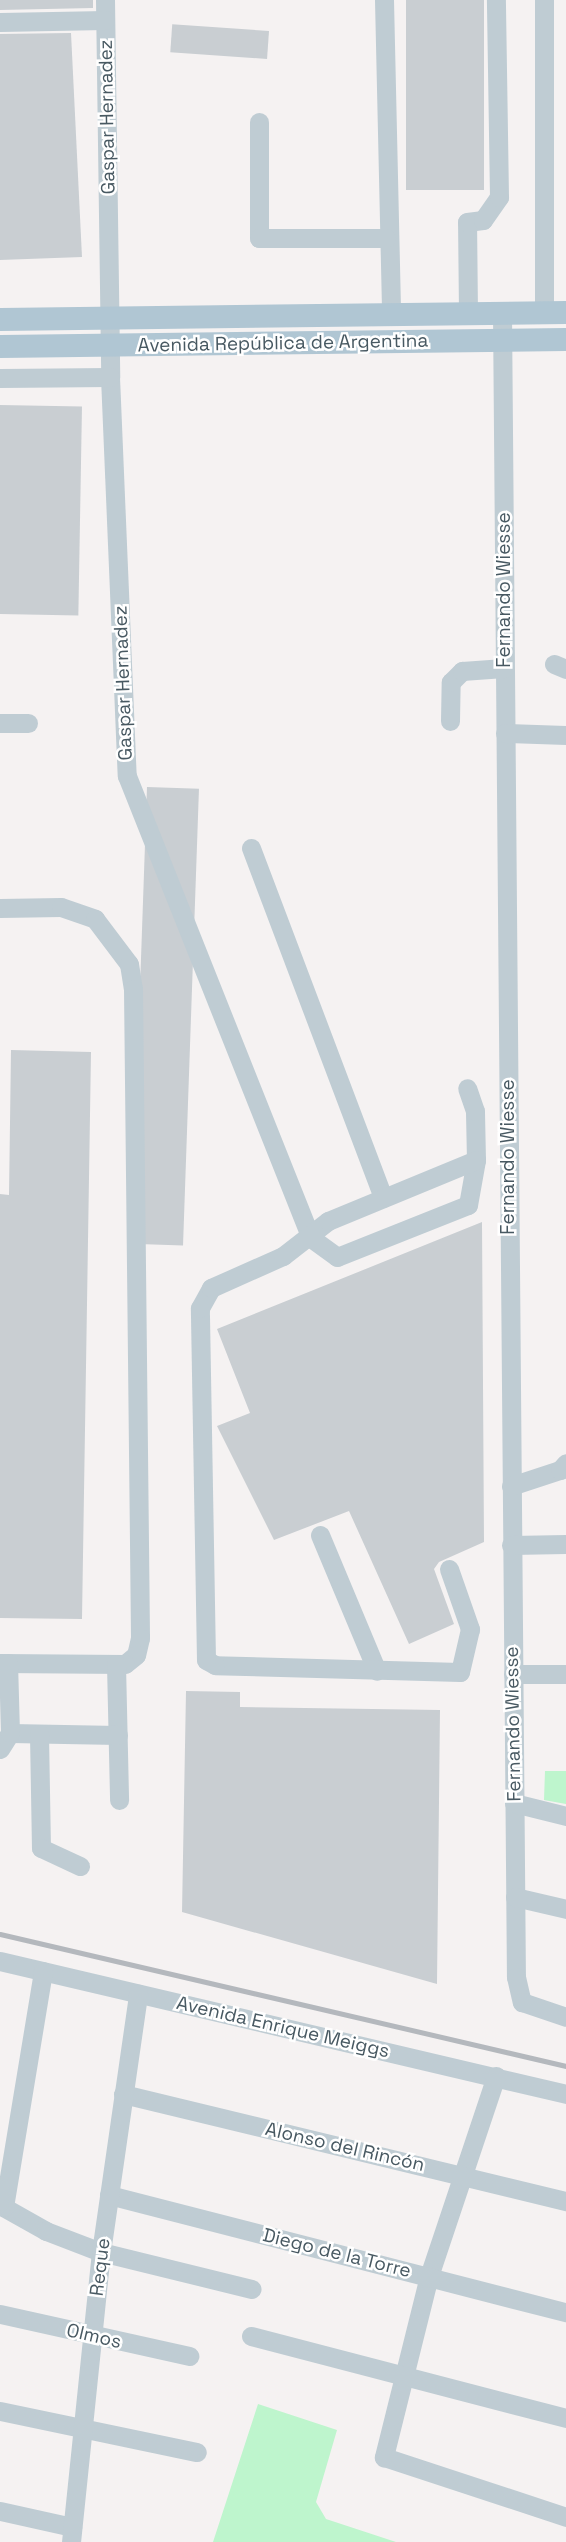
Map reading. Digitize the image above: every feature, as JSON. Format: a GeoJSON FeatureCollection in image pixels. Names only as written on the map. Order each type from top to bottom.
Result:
{"type":"FeatureCollection","features":[{"type":"Feature","properties":{"kind":"main road","name":"Avenida República de Argentina"},"geometry":{"type":"LineString","coordinates":[[0,318],[555,312]]}},
{"type":"Feature","properties":{"kind":"main road","name":"Avenida República de Argentina"},"geometry":{"type":"LineString","coordinates":[[0,346],[566,339]]}},
{"type":"Feature","properties":{"kind":"street","name":"Gaspar Hernadez"},"geometry":{"type":"LineString","coordinates":[[105,0],[110,377],[127,776],[311,1238]]}},
{"type":"Feature","properties":{"kind":"street"},"geometry":{"type":"LineString","coordinates":[[384,0],[387,238],[391,314]]}},
{"type":"Feature","properties":{"kind":"street"},"geometry":{"type":"LineString","coordinates":[[468,313],[467,222],[483,220],[499,197],[496,0]]}},
{"type":"Feature","properties":{"kind":"street"},"geometry":{"type":"LineString","coordinates":[[544,0],[555,312]]}},
{"type":"Feature","properties":{"kind":"street"},"geometry":{"type":"LineString","coordinates":[[0,22],[106,20]]}},
{"type":"Feature","properties":{"kind":"street"},"geometry":{"type":"LineString","coordinates":[[259,122],[260,238],[387,238]]}},
{"type":"Feature","properties":{"kind":"street","name":"Fernando Wiesse"},"geometry":{"type":"LineString","coordinates":[[502,312],[516,1977],[522,2002],[566,2017]]}},
{"type":"Feature","properties":{"kind":"street"},"geometry":{"type":"LineString","coordinates":[[0,378],[110,377]]}},
{"type":"Feature","properties":{"kind":"street"},"geometry":{"type":"LineString","coordinates":[[450,721],[452,682],[462,671],[504,668]]}},
{"type":"Feature","properties":{"kind":"street"},"geometry":{"type":"LineString","coordinates":[[0,723],[28,723]]}},
{"type":"Feature","properties":{"kind":"street"},"geometry":{"type":"LineString","coordinates":[[505,733],[566,735]]}},
{"type":"Feature","properties":{"kind":"street"},"geometry":{"type":"LineString","coordinates":[[251,848],[383,1198]]}},
{"type":"Feature","properties":{"kind":"street"},"geometry":{"type":"LineString","coordinates":[[0,908],[61,907],[95,919],[129,964],[134,989],[140,1638],[136,1655],[116,1664],[4,1663],[5,1741],[39,1734],[118,1735]]}},
{"type":"Feature","properties":{"kind":"street"},"geometry":{"type":"LineString","coordinates":[[311,1238],[337,1257],[468,1205],[476,1160],[475,1111],[467,1088]]}},
{"type":"Feature","properties":{"kind":"street"},"geometry":{"type":"LineString","coordinates":[[449,1569],[470,1629],[463,1669],[377,1671],[215,1665],[206,1660],[200,1308],[211,1288],[283,1256],[311,1238],[328,1221],[476,1160]]}},
{"type":"Feature","properties":{"kind":"street"},"geometry":{"type":"LineString","coordinates":[[511,1486],[561,1470],[566,1464]]}},
{"type":"Feature","properties":{"kind":"street"},"geometry":{"type":"LineString","coordinates":[[320,1535],[377,1671]]}},
{"type":"Feature","properties":{"kind":"street"},"geometry":{"type":"LineString","coordinates":[[511,1545],[566,1544]]}},
{"type":"Feature","properties":{"kind":"street"},"geometry":{"type":"LineString","coordinates":[[116,1664],[119,1800]]}},
{"type":"Feature","properties":{"kind":"street"},"geometry":{"type":"LineString","coordinates":[[513,1674],[566,1674]]}},
{"type":"Feature","properties":{"kind":"street"},"geometry":{"type":"LineString","coordinates":[[39,1734],[41,1847],[80,1866]]}},
{"type":"Feature","properties":{"kind":"street"},"geometry":{"type":"LineString","coordinates":[[514,1804],[566,1816]]}},
{"type":"Feature","properties":{"kind":"street"},"geometry":{"type":"LineString","coordinates":[[515,1897],[566,1909]]}},
{"type":"Feature","properties":{"kind":"street","name":"Avenida Enrique Meiggs"},"geometry":{"type":"LineString","coordinates":[[0,1961],[566,2094]]}},
{"type":"Feature","properties":{"kind":"street"},"geometry":{"type":"LineString","coordinates":[[43,1972],[2,2206],[46,2231],[101,2252],[252,2289]]}},
{"type":"Feature","properties":{"kind":"street","name":"Reque"},"geometry":{"type":"LineString","coordinates":[[72,2535],[101,2252],[138,1994]]}},
{"type":"Feature","properties":{"kind":"street"},"geometry":{"type":"LineString","coordinates":[[496,2076],[460,2175],[429,2276],[384,2457],[566,2518]]}},
{"type":"Feature","properties":{"kind":"street","name":"Alonso del Rincón"},"geometry":{"type":"LineString","coordinates":[[123,2094],[566,2201]]}},
{"type":"Feature","properties":{"kind":"street","name":"Diego de la Torre"},"geometry":{"type":"LineString","coordinates":[[109,2195],[566,2312]]}},
{"type":"Feature","properties":{"kind":"street","name":"Olmos"},"geometry":{"type":"LineString","coordinates":[[0,2314],[189,2356]]}},
{"type":"Feature","properties":{"kind":"street"},"geometry":{"type":"LineString","coordinates":[[251,2336],[566,2418]]}},
{"type":"Feature","properties":{"kind":"street"},"geometry":{"type":"LineString","coordinates":[[0,2411],[197,2452]]}},
{"type":"Feature","properties":{"kind":"street"},"geometry":{"type":"LineString","coordinates":[[0,2511],[72,2535]]}},
{"type":"Feature","properties":{"kind":"green space"},"geometry":{"type":"Polygon","coordinates":[[[545,1771],[566,1771],[566,1804],[544,1800],[545,1771]]]}},
{"type":"Feature","properties":{"kind":"green space"},"geometry":{"type":"Polygon","coordinates":[[[258,2404],[337,2430],[316,2502],[326,2519],[396,2542],[213,2542],[258,2404]]]}},
{"type":"Feature","properties":{"kind":"building"},"geometry":{"type":"Polygon","coordinates":[[[0,0],[93,0],[93,8],[0,10],[0,0]]]}},
{"type":"Feature","properties":{"kind":"building"},"geometry":{"type":"Polygon","coordinates":[[[406,0],[484,0],[484,190],[406,190],[406,0]]]}},
{"type":"Feature","properties":{"kind":"building"},"geometry":{"type":"Polygon","coordinates":[[[172,24],[269,31],[267,59],[170,52],[172,24]]]}},
{"type":"Feature","properties":{"kind":"building"},"geometry":{"type":"Polygon","coordinates":[[[71,33],[82,257],[0,260],[0,34],[71,33]]]}},
{"type":"Feature","properties":{"kind":"building"},"geometry":{"type":"Polygon","coordinates":[[[0,405],[82,406],[78,615],[0,614],[0,405]]]}},
{"type":"Feature","properties":{"kind":"building"},"geometry":{"type":"Polygon","coordinates":[[[147,787],[199,789],[183,1246],[131,1244],[147,787]]]}},
{"type":"Feature","properties":{"kind":"building"},"geometry":{"type":"Polygon","coordinates":[[[11,1050],[91,1052],[82,1619],[0,1618],[0,1194],[9,1195],[11,1050]]]}},
{"type":"Feature","properties":{"kind":"building"},"geometry":{"type":"Polygon","coordinates":[[[482,1222],[484,1542],[439,1562],[434,1569],[454,1624],[409,1644],[349,1511],[274,1540],[217,1426],[250,1413],[217,1329],[482,1222]]]}},
{"type":"Feature","properties":{"kind":"building"},"geometry":{"type":"Polygon","coordinates":[[[186,1691],[240,1692],[240,1707],[440,1710],[437,1984],[182,1912],[186,1691]]]}},
{"type":"Feature","properties":{"kind":"railway"},"geometry":{"type":"LineString","coordinates":[[0,1934],[566,2066]]}}]}
